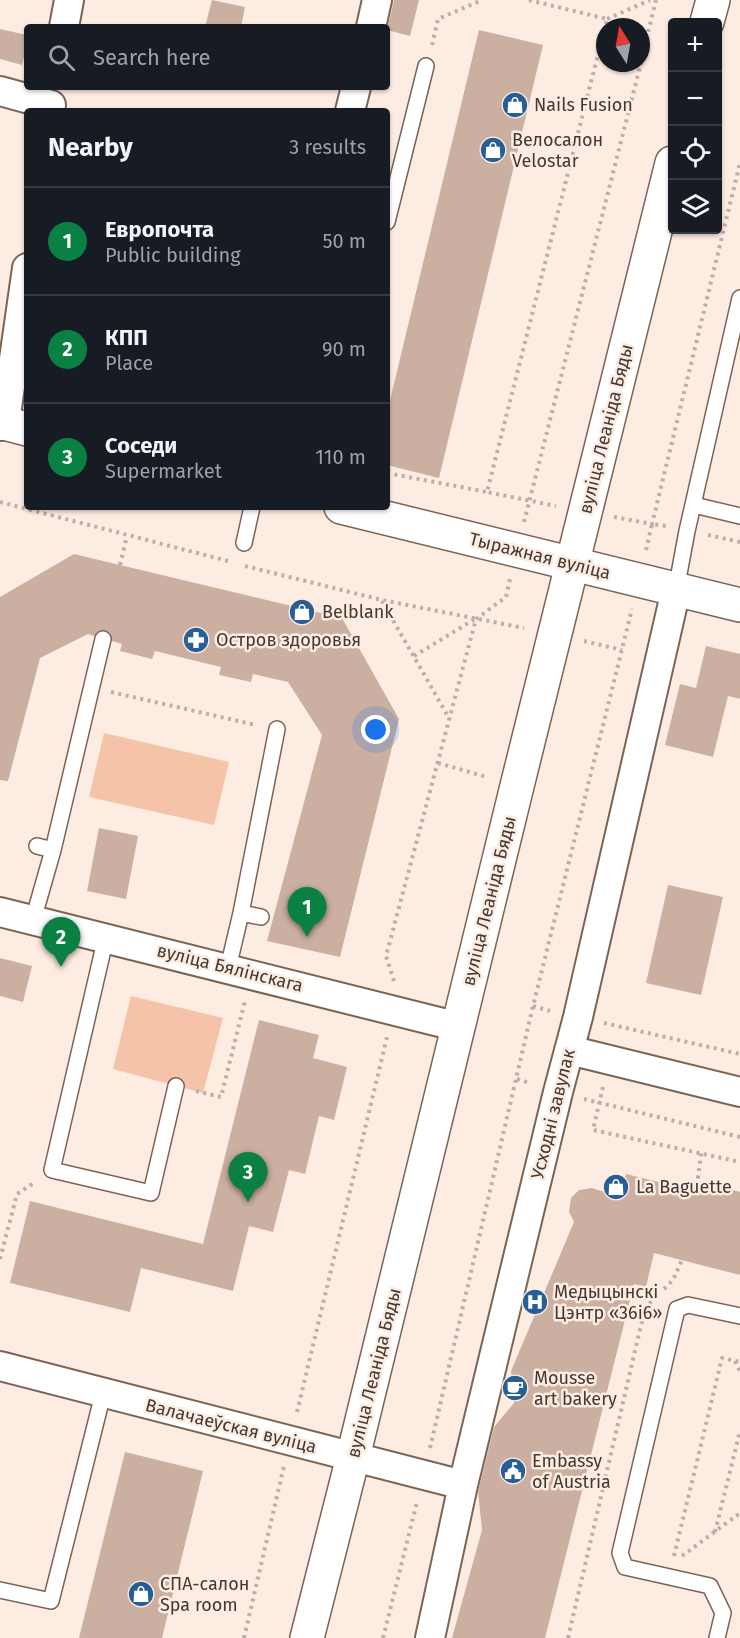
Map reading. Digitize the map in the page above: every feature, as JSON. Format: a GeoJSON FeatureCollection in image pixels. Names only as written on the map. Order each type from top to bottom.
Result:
{"type":"FeatureCollection","features":[{"type":"Feature","properties":{"kind":"main road"},"geometry":{"type":"LineString","coordinates":[[709,18],[713,0]]}},
{"type":"Feature","properties":{"kind":"main road","name":"вуліца Леаніда Бяды"},"geometry":{"type":"LineString","coordinates":[[307,1638],[668,179]]}},
{"type":"Feature","properties":{"kind":"main road","name":"Тыражная вуліца"},"geometry":{"type":"LineString","coordinates":[[355,510],[740,604]]}},
{"type":"Feature","properties":{"kind":"street"},"geometry":{"type":"LineString","coordinates":[[65,24],[69,0]]}},
{"type":"Feature","properties":{"kind":"street"},"geometry":{"type":"LineString","coordinates":[[372,24],[378,0]]}},
{"type":"Feature","properties":{"kind":"street"},"geometry":{"type":"LineString","coordinates":[[351,108],[355,90]]}},
{"type":"Feature","properties":{"kind":"street"},"geometry":{"type":"LineString","coordinates":[[0,91],[52,101]]}},
{"type":"Feature","properties":{"kind":"street"},"geometry":{"type":"LineString","coordinates":[[7,425],[7,408],[24,289]]}},
{"type":"Feature","properties":{"kind":"street","name":"Усходні завулак"},"geometry":{"type":"LineString","coordinates":[[430,1638],[463,1485],[568,1050],[578,1017],[676,590]]}},
{"type":"Feature","properties":{"kind":"street","name":"вуліца Бялінскага"},"geometry":{"type":"LineString","coordinates":[[0,912],[459,1027]]}},
{"type":"Feature","properties":{"kind":"street"},"geometry":{"type":"LineString","coordinates":[[568,1050],[740,1092]]}},
{"type":"Feature","properties":{"kind":"street","name":"Валачаеўская вуліца"},"geometry":{"type":"LineString","coordinates":[[0,1366],[463,1485]]}},
{"type":"Feature","properties":{"kind":"lane"},"geometry":{"type":"LineString","coordinates":[[390,210],[426,66]]}},
{"type":"Feature","properties":{"kind":"lane"},"geometry":{"type":"LineString","coordinates":[[676,590],[740,298]]}},
{"type":"Feature","properties":{"kind":"lane"},"geometry":{"type":"LineString","coordinates":[[694,505],[740,516]]}},
{"type":"Feature","properties":{"kind":"lane"},"geometry":{"type":"LineString","coordinates":[[244,543],[251,510]]}},
{"type":"Feature","properties":{"kind":"lane"},"geometry":{"type":"LineString","coordinates":[[33,920],[103,639]]}},
{"type":"Feature","properties":{"kind":"lane"},"geometry":{"type":"LineString","coordinates":[[228,968],[277,729]]}},
{"type":"Feature","properties":{"kind":"lane"},"geometry":{"type":"LineString","coordinates":[[37,846],[52,850]]}},
{"type":"Feature","properties":{"kind":"lane"},"geometry":{"type":"LineString","coordinates":[[241,913],[261,917]]}},
{"type":"Feature","properties":{"kind":"lane"},"geometry":{"type":"LineString","coordinates":[[106,937],[52,1170],[151,1193],[176,1086]]}},
{"type":"Feature","properties":{"kind":"lane"},"geometry":{"type":"LineString","coordinates":[[717,1638],[723,1613],[710,1586],[625,1567],[620,1553],[677,1309],[688,1305],[740,1316]]}},
{"type":"Feature","properties":{"kind":"lane"},"geometry":{"type":"LineString","coordinates":[[0,1590],[51,1601],[103,1394]]}},
{"type":"Feature","properties":{"kind":"path"},"geometry":{"type":"LineString","coordinates":[[426,66],[438,19],[482,0]]}},
{"type":"Feature","properties":{"kind":"path"},"geometry":{"type":"LineString","coordinates":[[609,18],[650,0]]}},
{"type":"Feature","properties":{"kind":"path"},"geometry":{"type":"LineString","coordinates":[[650,27],[657,0]]}},
{"type":"Feature","properties":{"kind":"path"},"geometry":{"type":"LineString","coordinates":[[414,656],[476,619],[506,597],[638,72]]}},
{"type":"Feature","properties":{"kind":"path"},"geometry":{"type":"LineString","coordinates":[[390,474],[487,492]]}},
{"type":"Feature","properties":{"kind":"path"},"geometry":{"type":"LineString","coordinates":[[0,502],[24,508]]}},
{"type":"Feature","properties":{"kind":"path"},"geometry":{"type":"LineString","coordinates":[[30,510],[382,600],[622,650]]}},
{"type":"Feature","properties":{"kind":"path"},"geometry":{"type":"LineString","coordinates":[[383,1638],[424,1475],[533,1006],[652,524]]}},
{"type":"Feature","properties":{"kind":"path"},"geometry":{"type":"LineString","coordinates":[[120,565],[128,536]]}},
{"type":"Feature","properties":{"kind":"path"},"geometry":{"type":"LineString","coordinates":[[382,600],[449,718]]}},
{"type":"Feature","properties":{"kind":"path"},"geometry":{"type":"LineString","coordinates":[[244,1638],[397,993],[386,956],[476,619]]}},
{"type":"Feature","properties":{"kind":"path"},"geometry":{"type":"LineString","coordinates":[[92,687],[277,729]]}},
{"type":"Feature","properties":{"kind":"path"},"geometry":{"type":"LineString","coordinates":[[438,763],[468,772]]}},
{"type":"Feature","properties":{"kind":"path"},"geometry":{"type":"LineString","coordinates":[[176,1086],[221,1097],[245,1000]]}},
{"type":"Feature","properties":{"kind":"path"},"geometry":{"type":"LineString","coordinates":[[533,1006],[740,1054]]}},
{"type":"Feature","properties":{"kind":"path"},"geometry":{"type":"LineString","coordinates":[[517,1079],[600,1103],[740,1137]]}},
{"type":"Feature","properties":{"kind":"path"},"geometry":{"type":"LineString","coordinates":[[600,1103],[593,1130],[740,1162]]}},
{"type":"Feature","properties":{"kind":"path"},"geometry":{"type":"LineString","coordinates":[[697,1186],[701,1153]]}},
{"type":"Feature","properties":{"kind":"path"},"geometry":{"type":"LineString","coordinates":[[0,1259],[17,1194]]}},
{"type":"Feature","properties":{"kind":"path"},"geometry":{"type":"LineString","coordinates":[[568,1638],[645,1308],[673,1280],[682,1260]]}},
{"type":"Feature","properties":{"kind":"path"},"geometry":{"type":"LineString","coordinates":[[740,1371],[737,1361],[722,1358],[672,1564],[740,1513]]}},
{"type":"Feature","properties":{"kind":"path"},"geometry":{"type":"LineString","coordinates":[[715,1532],[740,1431]]}},
{"type":"Feature","properties":{"kind":"shaded area"},"geometry":{"type":"Polygon","coordinates":[[[104,733],[229,762],[214,825],[89,797],[104,733]]]}},
{"type":"Feature","properties":{"kind":"shaded area"},"geometry":{"type":"Polygon","coordinates":[[[131,996],[223,1018],[203,1093],[113,1069],[131,996]]]}},
{"type":"Feature","properties":{"kind":"building"},"geometry":{"type":"Polygon","coordinates":[[[212,0],[245,7],[242,24],[206,24],[212,0]]]}},
{"type":"Feature","properties":{"kind":"building"},"geometry":{"type":"Polygon","coordinates":[[[394,0],[419,0],[410,36],[390,31],[388,24],[394,0]]]}},
{"type":"Feature","properties":{"kind":"building"},"geometry":{"type":"Polygon","coordinates":[[[0,29],[24,34],[22,65],[0,59],[0,29]]]}},
{"type":"Feature","properties":{"kind":"building"},"geometry":{"type":"Polygon","coordinates":[[[479,30],[543,45],[439,478],[390,466],[390,401],[479,30]]]}},
{"type":"Feature","properties":{"kind":"building"},"geometry":{"type":"Polygon","coordinates":[[[74,554],[342,618],[399,719],[340,957],[267,941],[322,735],[288,682],[253,674],[251,682],[219,675],[221,667],[155,651],[152,659],[120,651],[122,644],[112,641],[109,632],[100,630],[94,636],[88,634],[40,658],[8,781],[0,780],[0,597],[74,554]]]}},
{"type":"Feature","properties":{"kind":"building"},"geometry":{"type":"Polygon","coordinates":[[[706,646],[740,654],[740,699],[728,696],[713,757],[665,745],[680,684],[696,688],[706,646]]]}},
{"type":"Feature","properties":{"kind":"building"},"geometry":{"type":"Polygon","coordinates":[[[99,828],[138,836],[126,899],[87,891],[99,828]]]}},
{"type":"Feature","properties":{"kind":"building"},"geometry":{"type":"Polygon","coordinates":[[[668,885],[723,897],[701,995],[646,983],[668,885]]]}},
{"type":"Feature","properties":{"kind":"building"},"geometry":{"type":"Polygon","coordinates":[[[0,958],[32,966],[23,1002],[0,996],[0,958]]]}},
{"type":"Feature","properties":{"kind":"building"},"geometry":{"type":"Polygon","coordinates":[[[259,1020],[319,1035],[313,1058],[347,1067],[334,1120],[319,1116],[305,1174],[289,1170],[273,1232],[249,1226],[233,1291],[141,1268],[130,1312],[10,1283],[30,1201],[203,1244],[259,1020]]]}},
{"type":"Feature","properties":{"kind":"building"},"geometry":{"type":"Polygon","coordinates":[[[626,1174],[683,1188],[709,1184],[740,1192],[740,1275],[654,1253],[646,1287],[634,1284],[545,1638],[452,1638],[482,1530],[478,1492],[494,1427],[514,1403],[511,1371],[574,1222],[569,1212],[571,1198],[579,1190],[592,1188],[620,1197],[626,1174]]]}},
{"type":"Feature","properties":{"kind":"building"},"geometry":{"type":"Polygon","coordinates":[[[125,1452],[203,1471],[162,1638],[79,1638],[125,1452]]]}},
{"type":"Feature","properties":{"kind":"place","name":"Nails Fusion"},"geometry":{"type":"Point","coordinates":[515,105]}},
{"type":"Feature","properties":{"kind":"place","name":"Велосалон Velostar"},"geometry":{"type":"Point","coordinates":[493,150]}},
{"type":"Feature","properties":{"kind":"place","name":"Belblank"},"geometry":{"type":"Point","coordinates":[302,612]}},
{"type":"Feature","properties":{"kind":"place","name":"Остров здоровья"},"geometry":{"type":"Point","coordinates":[196,640]}},
{"type":"Feature","properties":{"kind":"place","name":"Европочта"},"geometry":{"type":"Point","coordinates":[307,937]}},
{"type":"Feature","properties":{"kind":"place","name":"КПП"},"geometry":{"type":"Point","coordinates":[61,967]}},
{"type":"Feature","properties":{"kind":"place","name":"La Baguette"},"geometry":{"type":"Point","coordinates":[616,1187]}},
{"type":"Feature","properties":{"kind":"place","name":"Соседи"},"geometry":{"type":"Point","coordinates":[248,1202]}},
{"type":"Feature","properties":{"kind":"place","name":"Медыцынскі Цэнтр «36і6»"},"geometry":{"type":"Point","coordinates":[535,1302]}},
{"type":"Feature","properties":{"kind":"place","name":"Mousse art bakery"},"geometry":{"type":"Point","coordinates":[515,1388]}},
{"type":"Feature","properties":{"kind":"place","name":"Embassy of Austria"},"geometry":{"type":"Point","coordinates":[513,1471]}},
{"type":"Feature","properties":{"kind":"place","name":"СПА-салон Spa room"},"geometry":{"type":"Point","coordinates":[141,1594]}}]}
